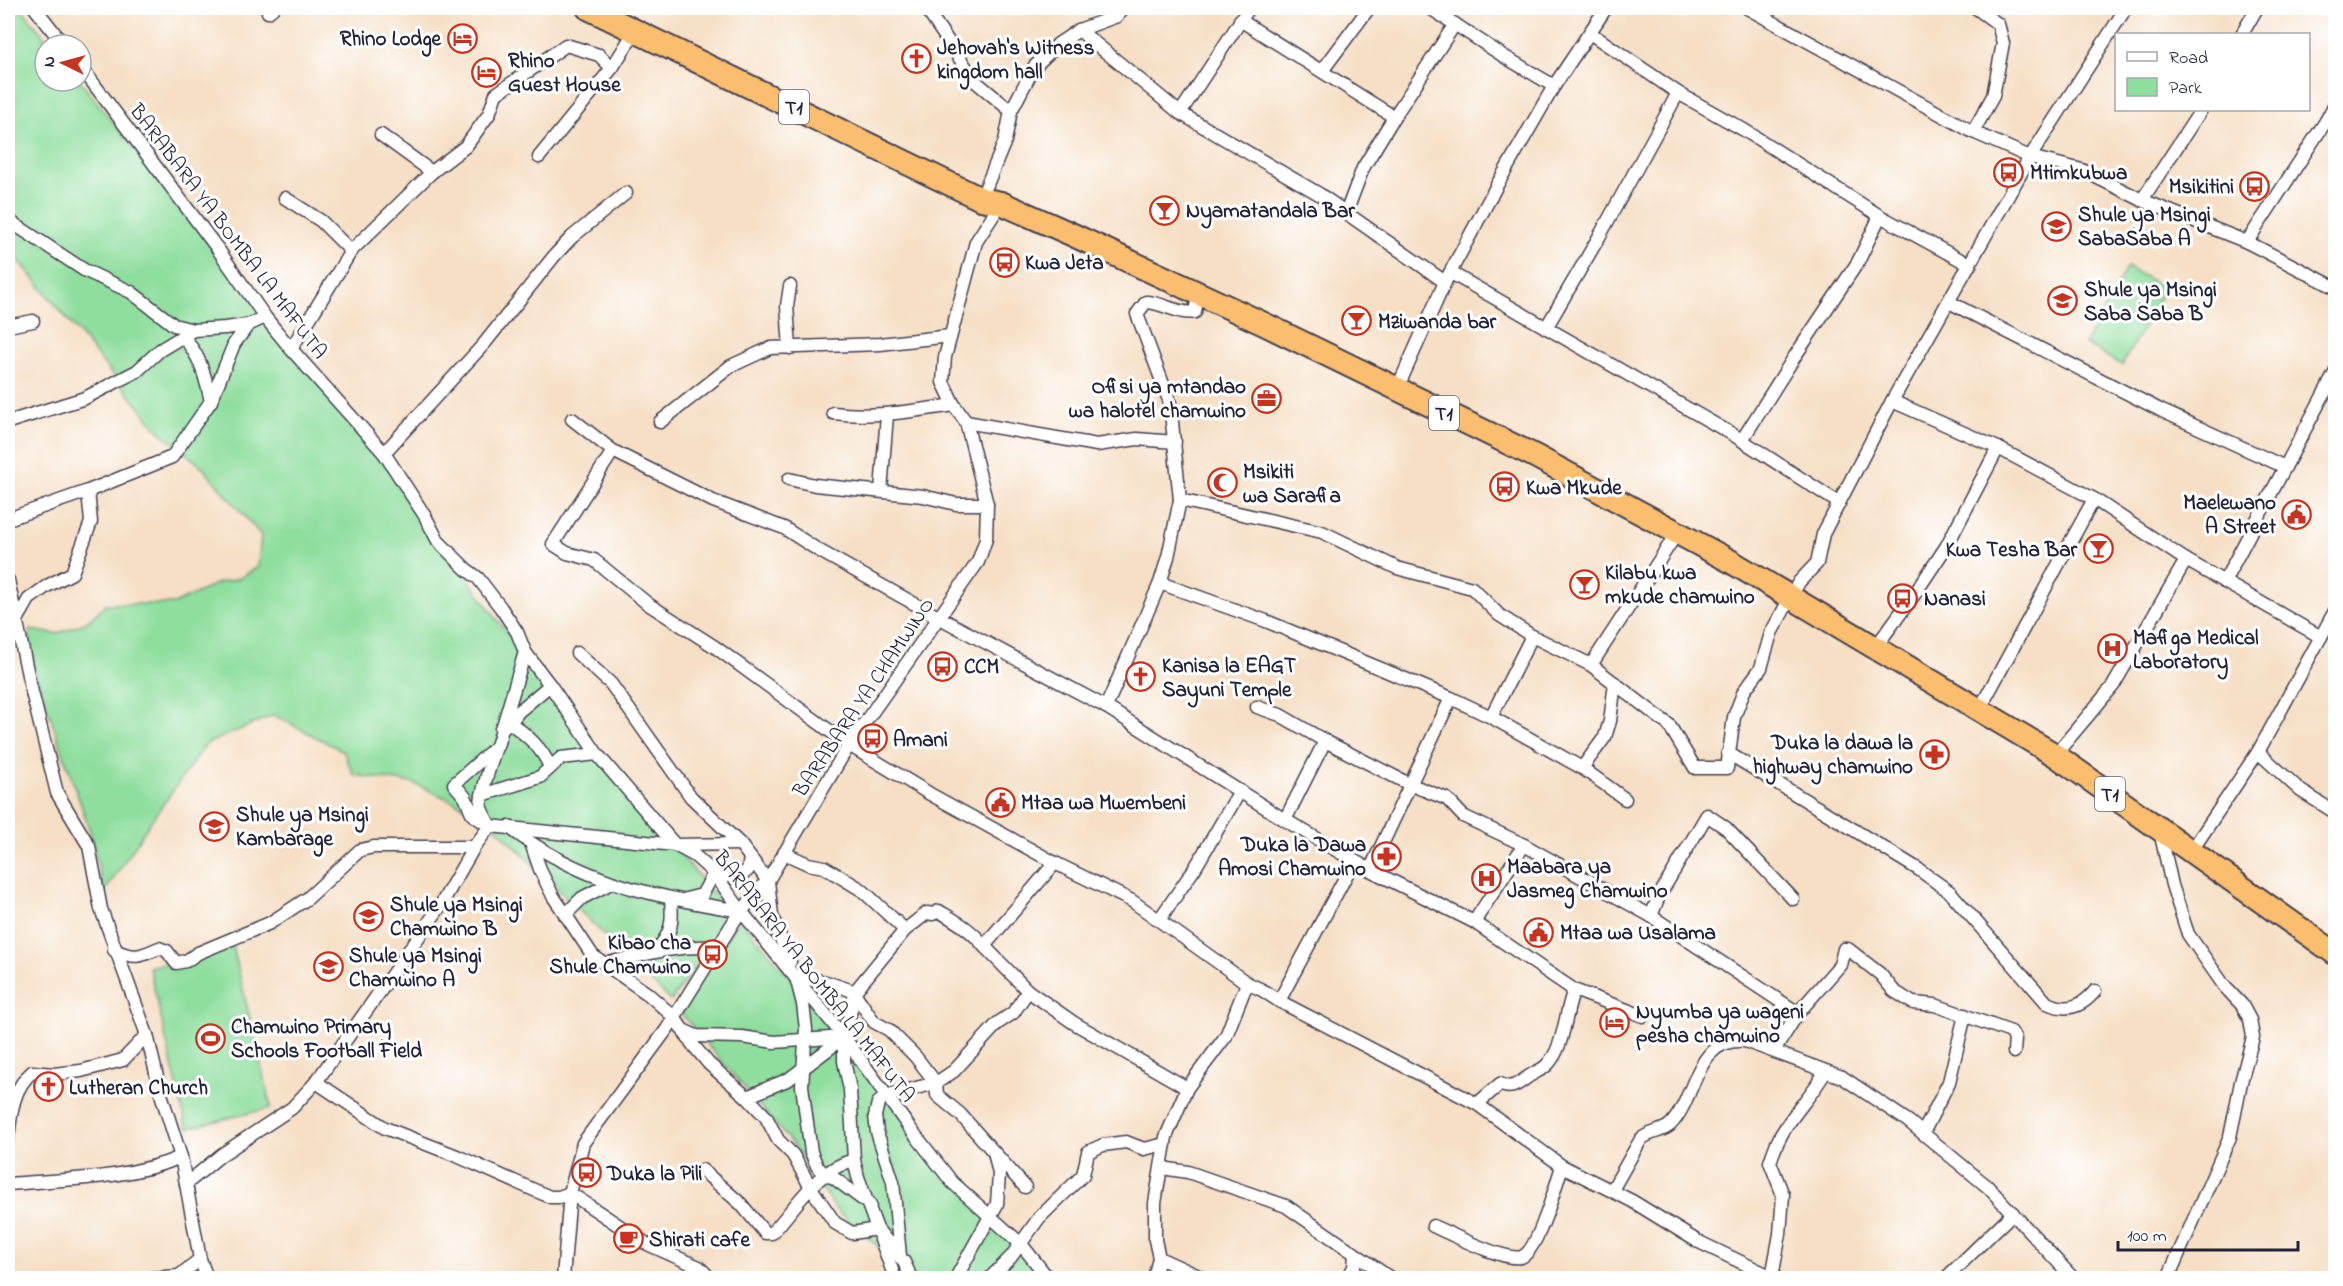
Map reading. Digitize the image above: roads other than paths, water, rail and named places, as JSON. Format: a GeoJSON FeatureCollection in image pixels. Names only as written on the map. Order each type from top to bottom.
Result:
{"type":"FeatureCollection","features":[{"type":"Feature","properties":{"kind":"highway","name":"T1"},"geometry":{"type":"LineString","coordinates":[[588,8],[991,201],[1264,324],[1533,455],[1730,561],[2055,755],[2336,954]]}},
{"type":"Feature","properties":{"kind":"street"},"geometry":{"type":"LineString","coordinates":[[35,8],[55,33]]}},
{"type":"Feature","properties":{"kind":"street"},"geometry":{"type":"LineString","coordinates":[[930,8],[929,13],[975,81],[1011,111]]}},
{"type":"Feature","properties":{"kind":"street","name":"BARABARA YA CHAMWINO"},"geometry":{"type":"LineString","coordinates":[[563,1278],[570,1193],[583,1143],[674,1017],[741,911],[768,881],[849,744],[978,562],[986,539],[987,504],[966,422],[954,405],[944,382],[945,357],[950,336],[976,242],[991,201],[1011,111],[1034,67],[1058,44],[1079,30],[1117,16],[1122,8]]}},
{"type":"Feature","properties":{"kind":"street"},"geometry":{"type":"LineString","coordinates":[[1180,113],[1250,8]]}},
{"type":"Feature","properties":{"kind":"street"},"geometry":{"type":"LineString","coordinates":[[1322,71],[1369,8]]}},
{"type":"Feature","properties":{"kind":"street"},"geometry":{"type":"LineString","coordinates":[[1430,8],[1554,86]]}},
{"type":"Feature","properties":{"kind":"street"},"geometry":{"type":"LineString","coordinates":[[1397,389],[1448,277],[1497,185],[1554,86],[1605,8]]}},
{"type":"Feature","properties":{"kind":"street"},"geometry":{"type":"LineString","coordinates":[[1747,8],[1972,132],[2030,157],[2082,170],[2142,200],[2247,242],[2336,288]]}},
{"type":"Feature","properties":{"kind":"street"},"geometry":{"type":"LineString","coordinates":[[1972,132],[1993,96],[2001,64],[2003,43],[1998,24],[1976,8]]}},
{"type":"Feature","properties":{"kind":"street"},"geometry":{"type":"LineString","coordinates":[[1180,500],[1322,532],[1397,568],[1472,588],[1499,615],[1532,636],[1591,665],[1670,725],[1695,768],[1727,768],[1734,717],[1744,691],[1761,668],[1771,633],[1798,582],[1817,563],[1823,534],[1892,401],[2030,157],[2126,8]]}},
{"type":"Feature","properties":{"kind":"street"},"geometry":{"type":"LineString","coordinates":[[2243,33],[2257,8]]}},
{"type":"Feature","properties":{"kind":"street"},"geometry":{"type":"LineString","coordinates":[[1240,20],[1394,117]]}},
{"type":"Feature","properties":{"kind":"street"},"geometry":{"type":"LineString","coordinates":[[1346,213],[1363,168],[1455,24]]}},
{"type":"Feature","properties":{"kind":"street"},"geometry":{"type":"LineString","coordinates":[[1079,30],[1180,113],[1319,194],[1448,277],[1546,328],[1742,440],[1839,502]]}},
{"type":"Feature","properties":{"kind":"street"},"geometry":{"type":"LineString","coordinates":[[539,157],[612,68],[635,31]]}},
{"type":"Feature","properties":{"kind":"street"},"geometry":{"type":"LineString","coordinates":[[1590,33],[1678,93],[1744,130],[1880,216],[1970,265]]}},
{"type":"Feature","properties":{"kind":"street"},"geometry":{"type":"LineString","coordinates":[[291,349],[351,250],[432,172],[466,146],[489,114],[496,94],[566,45],[599,55],[612,68]]}},
{"type":"Feature","properties":{"kind":"street","name":"BARABARA YA BOMBA LA MAFUTA"},"geometry":{"type":"LineString","coordinates":[[93,83],[217,248],[265,317],[384,453],[425,516],[438,541],[478,578],[517,632],[525,652],[597,754],[675,845],[695,856],[714,873],[741,911],[828,1016],[952,1182],[1021,1244],[1044,1274]]}},
{"type":"Feature","properties":{"kind":"street"},"geometry":{"type":"LineString","coordinates":[[1546,328],[1678,93]]}},
{"type":"Feature","properties":{"kind":"street"},"geometry":{"type":"LineString","coordinates":[[2247,242],[2331,123],[2336,102]]}},
{"type":"Feature","properties":{"kind":"street"},"geometry":{"type":"LineString","coordinates":[[2142,200],[2200,111]]}},
{"type":"Feature","properties":{"kind":"street"},"geometry":{"type":"LineString","coordinates":[[381,135],[432,172]]}},
{"type":"Feature","properties":{"kind":"street"},"geometry":{"type":"LineString","coordinates":[[384,453],[484,344],[555,255],[572,237],[626,193]]}},
{"type":"Feature","properties":{"kind":"street"},"geometry":{"type":"LineString","coordinates":[[285,198],[321,221],[351,250]]}},
{"type":"Feature","properties":{"kind":"street"},"geometry":{"type":"LineString","coordinates":[[1742,440],[1858,262],[1880,216]]}},
{"type":"Feature","properties":{"kind":"street"},"geometry":{"type":"LineString","coordinates":[[8,220],[58,255],[113,285],[132,292],[174,325],[188,333],[205,373],[211,401]]}},
{"type":"Feature","properties":{"kind":"street"},"geometry":{"type":"LineString","coordinates":[[790,286],[787,306],[790,348]]}},
{"type":"Feature","properties":{"kind":"street"},"geometry":{"type":"LineString","coordinates":[[1106,707],[1160,583],[1180,500],[1170,403],[1137,314],[1146,302],[1156,302],[1188,313],[1195,312],[1198,295]]}},
{"type":"Feature","properties":{"kind":"street"},"geometry":{"type":"LineString","coordinates":[[1949,302],[2162,411],[2285,467]]}},
{"type":"Feature","properties":{"kind":"street"},"geometry":{"type":"LineString","coordinates":[[8,422],[85,398],[137,370],[160,350],[188,333],[248,325],[265,317]]}},
{"type":"Feature","properties":{"kind":"street"},"geometry":{"type":"LineString","coordinates":[[8,326],[33,321]]}},
{"type":"Feature","properties":{"kind":"street"},"geometry":{"type":"LineString","coordinates":[[8,519],[88,491],[172,457],[211,401],[234,344],[248,325]]}},
{"type":"Feature","properties":{"kind":"street"},"geometry":{"type":"LineString","coordinates":[[660,422],[731,366],[770,348],[880,344],[950,336]]}},
{"type":"Feature","properties":{"kind":"street"},"geometry":{"type":"LineString","coordinates":[[2224,582],[2336,371]]}},
{"type":"Feature","properties":{"kind":"street"},"geometry":{"type":"LineString","coordinates":[[1892,401],[1998,448],[2094,499],[2186,560],[2321,637]]}},
{"type":"Feature","properties":{"kind":"street"},"geometry":{"type":"LineString","coordinates":[[833,413],[858,416],[954,405]]}},
{"type":"Feature","properties":{"kind":"street"},"geometry":{"type":"LineString","coordinates":[[881,491],[887,414]]}},
{"type":"Feature","properties":{"kind":"street"},"geometry":{"type":"LineString","coordinates":[[572,419],[613,451],[713,501],[784,528],[818,550],[940,618],[1106,707],[1354,861],[1474,922],[1574,990],[1643,1016]]}},
{"type":"Feature","properties":{"kind":"street"},"geometry":{"type":"LineString","coordinates":[[966,422],[1097,445],[1137,439],[1175,442]]}},
{"type":"Feature","properties":{"kind":"street"},"geometry":{"type":"LineString","coordinates":[[1875,648],[1946,547],[1998,448]]}},
{"type":"Feature","properties":{"kind":"street"},"geometry":{"type":"LineString","coordinates":[[613,451],[553,544],[567,553],[594,560],[648,604],[716,646],[849,744],[930,794],[1055,863],[1132,901],[1247,983],[1477,1104],[1562,1166],[1612,1190],[1697,1241],[1773,1278],[1783,1195],[1770,1162],[1786,1127],[1815,1090],[1825,1072]]}},
{"type":"Feature","properties":{"kind":"street"},"geometry":{"type":"LineString","coordinates":[[789,479],[815,486],[922,496],[956,504],[987,504]]}},
{"type":"Feature","properties":{"kind":"street"},"geometry":{"type":"LineString","coordinates":[[17,621],[29,599],[47,586],[72,573],[91,522],[88,491]]}},
{"type":"Feature","properties":{"kind":"street"},"geometry":{"type":"LineString","coordinates":[[1979,710],[2094,499]]}},
{"type":"Feature","properties":{"kind":"street"},"geometry":{"type":"LineString","coordinates":[[1591,665],[1677,533]]}},
{"type":"Feature","properties":{"kind":"street"},"geometry":{"type":"LineString","coordinates":[[2055,755],[2113,686],[2186,560]]}},
{"type":"Feature","properties":{"kind":"street"},"geometry":{"type":"LineString","coordinates":[[1160,583],[1266,621],[1491,717],[1582,768],[1625,799]]}},
{"type":"Feature","properties":{"kind":"street"},"geometry":{"type":"LineString","coordinates":[[8,584],[57,793],[89,846],[100,909],[147,1035],[161,1094],[181,1157],[200,1259],[207,1278]]}},
{"type":"Feature","properties":{"kind":"street"},"geometry":{"type":"LineString","coordinates":[[2192,850],[2258,752],[2336,609]]}},
{"type":"Feature","properties":{"kind":"street"},"geometry":{"type":"LineString","coordinates":[[1491,717],[1532,636]]}},
{"type":"Feature","properties":{"kind":"street"},"geometry":{"type":"LineString","coordinates":[[489,826],[482,808],[482,795],[486,789],[496,746],[505,726],[525,652]]}},
{"type":"Feature","properties":{"kind":"street"},"geometry":{"type":"LineString","coordinates":[[577,653],[611,684],[691,797],[740,844],[768,881],[772,916],[796,976],[803,1004],[806,1041],[802,1086],[811,1152],[817,1166],[824,1174],[834,1178],[870,1205]]}},
{"type":"Feature","properties":{"kind":"street"},"geometry":{"type":"LineString","coordinates":[[1582,768],[1605,737],[1616,683]]}},
{"type":"Feature","properties":{"kind":"street"},"geometry":{"type":"LineString","coordinates":[[505,726],[550,685]]}},
{"type":"Feature","properties":{"kind":"street"},"geometry":{"type":"LineString","coordinates":[[1370,870],[1450,698]]}},
{"type":"Feature","properties":{"kind":"street"},"geometry":{"type":"LineString","coordinates":[[1257,706],[1280,715],[1409,784],[1447,799],[1463,816],[1524,844],[1651,915],[1798,1013]]}},
{"type":"Feature","properties":{"kind":"street"},"geometry":{"type":"LineString","coordinates":[[505,726],[524,732],[545,754],[550,767]]}},
{"type":"Feature","properties":{"kind":"street"},"geometry":{"type":"LineString","coordinates":[[1285,820],[1325,741]]}},
{"type":"Feature","properties":{"kind":"street"},"geometry":{"type":"LineString","coordinates":[[496,746],[454,784],[465,797],[473,815],[489,826],[507,826],[675,845],[740,844]]}},
{"type":"Feature","properties":{"kind":"street"},"geometry":{"type":"LineString","coordinates":[[2258,752],[2301,791],[2336,813]]}},
{"type":"Feature","properties":{"kind":"street"},"geometry":{"type":"LineString","coordinates":[[1728,753],[1918,869],[1950,892],[2048,1004],[2068,1008],[2082,1005],[2095,991]]}},
{"type":"Feature","properties":{"kind":"street"},"geometry":{"type":"LineString","coordinates":[[482,795],[540,777],[561,758],[597,754]]}},
{"type":"Feature","properties":{"kind":"street"},"geometry":{"type":"LineString","coordinates":[[1159,920],[1195,868],[1240,790]]}},
{"type":"Feature","properties":{"kind":"street"},"geometry":{"type":"LineString","coordinates":[[1651,915],[1659,896],[1707,815],[1726,828],[1793,899]]}},
{"type":"Feature","properties":{"kind":"street"},"geometry":{"type":"LineString","coordinates":[[186,1184],[221,1155],[292,1108],[316,1082],[439,908],[474,847],[489,826]]}},
{"type":"Feature","properties":{"kind":"street"},"geometry":{"type":"LineString","coordinates":[[507,826],[532,846],[610,883],[676,900],[741,911]]}},
{"type":"Feature","properties":{"kind":"street"},"geometry":{"type":"LineString","coordinates":[[2160,830],[2172,885],[2188,934],[2225,987],[2242,1005],[2250,1020],[2253,1037],[2230,1137],[2168,1278]]}},
{"type":"Feature","properties":{"kind":"street"},"geometry":{"type":"LineString","coordinates":[[552,857],[549,846],[552,839],[561,832]]}},
{"type":"Feature","properties":{"kind":"street"},"geometry":{"type":"LineString","coordinates":[[1474,922],[1524,844]]}},
{"type":"Feature","properties":{"kind":"street"},"geometry":{"type":"LineString","coordinates":[[532,846],[541,872],[565,915],[592,956],[648,994],[674,1017],[693,1045],[710,1064],[766,1117],[778,1140],[793,1155],[811,1188],[835,1223],[852,1233],[877,1229]]}},
{"type":"Feature","properties":{"kind":"street"},"geometry":{"type":"LineString","coordinates":[[114,950],[139,957],[159,948],[167,951],[176,963],[186,961],[198,952],[270,923],[308,898],[360,850],[374,847],[474,847]]}},
{"type":"Feature","properties":{"kind":"street"},"geometry":{"type":"LineString","coordinates":[[784,853],[808,864],[824,867],[862,890],[905,930]]}},
{"type":"Feature","properties":{"kind":"street"},"geometry":{"type":"LineString","coordinates":[[676,900],[702,895],[714,873],[738,878],[748,870],[750,858]]}},
{"type":"Feature","properties":{"kind":"street"},"geometry":{"type":"LineString","coordinates":[[1279,1001],[1354,861]]}},
{"type":"Feature","properties":{"kind":"street"},"geometry":{"type":"LineString","coordinates":[[984,946],[1055,863]]}},
{"type":"Feature","properties":{"kind":"street"},"geometry":{"type":"LineString","coordinates":[[565,915],[582,898],[610,883]]}},
{"type":"Feature","properties":{"kind":"street"},"geometry":{"type":"LineString","coordinates":[[657,950],[667,938],[676,900]]}},
{"type":"Feature","properties":{"kind":"street"},"geometry":{"type":"LineString","coordinates":[[895,1278],[854,1160],[850,1090],[844,1061],[844,1037],[855,994],[905,930],[927,913],[933,914],[939,911],[958,921],[977,937],[1028,991],[1074,1023],[1187,1089]]}},
{"type":"Feature","properties":{"kind":"street"},"geometry":{"type":"LineString","coordinates":[[605,964],[657,950],[695,946],[718,947]]}},
{"type":"Feature","properties":{"kind":"street"},"geometry":{"type":"LineString","coordinates":[[1774,1051],[1798,1013],[1840,965],[1844,949],[1848,949],[1880,974],[1894,991],[1913,1003],[1935,1005],[2011,1032],[2015,1040],[2014,1052]]}},
{"type":"Feature","properties":{"kind":"street"},"geometry":{"type":"LineString","coordinates":[[796,976],[850,990],[874,1022]]}},
{"type":"Feature","properties":{"kind":"street"},"geometry":{"type":"LineString","coordinates":[[1154,1278],[1159,1258],[1155,1240],[1155,1203],[1165,1144],[1187,1089],[1226,1036],[1247,983]]}},
{"type":"Feature","properties":{"kind":"street"},"geometry":{"type":"LineString","coordinates":[[1477,1104],[1500,1084],[1506,1087],[1516,1086],[1530,1074],[1545,1067],[1553,1057],[1560,1039],[1567,1005],[1574,990]]}},
{"type":"Feature","properties":{"kind":"street"},"geometry":{"type":"LineString","coordinates":[[900,1256],[893,1182],[875,1116],[878,1103],[888,1095],[936,1083],[954,1071],[998,1023],[1013,1013],[1028,991]]}},
{"type":"Feature","properties":{"kind":"street"},"geometry":{"type":"LineString","coordinates":[[1923,1133],[1949,1082],[1965,1015]]}},
{"type":"Feature","properties":{"kind":"street"},"geometry":{"type":"LineString","coordinates":[[828,1016],[874,1022],[889,1030],[909,1049],[936,1083],[937,1095],[960,1114],[1025,1187]]}},
{"type":"Feature","properties":{"kind":"street"},"geometry":{"type":"LineString","coordinates":[[683,1030],[696,1036],[742,1037],[774,1042],[844,1037]]}},
{"type":"Feature","properties":{"kind":"street"},"geometry":{"type":"LineString","coordinates":[[8,1137],[16,1096],[22,1080],[32,1072],[54,1074],[81,1071],[123,1060],[147,1035]]}},
{"type":"Feature","properties":{"kind":"street"},"geometry":{"type":"LineString","coordinates":[[747,1097],[789,1080],[844,1037]]}},
{"type":"Feature","properties":{"kind":"street"},"geometry":{"type":"LineString","coordinates":[[1612,1190],[1641,1139],[1647,1133],[1669,1126],[1686,1102],[1698,1068],[1720,1045],[1731,1041],[1745,1041],[1842,1077],[1880,1101],[1988,1187],[2073,1278]]}},
{"type":"Feature","properties":{"kind":"street"},"geometry":{"type":"LineString","coordinates":[[316,1082],[385,1128],[457,1156],[550,1197],[570,1193],[645,1243],[699,1267],[710,1278]]}},
{"type":"Feature","properties":{"kind":"street"},"geometry":{"type":"LineString","coordinates":[[990,1278],[1021,1244],[1039,1218],[1083,1175],[1088,1152],[1114,1143],[1126,1142],[1144,1149],[1165,1144]]}},
{"type":"Feature","properties":{"kind":"street"},"geometry":{"type":"LineString","coordinates":[[956,1278],[997,1204],[999,1193],[995,1156]]}},
{"type":"Feature","properties":{"kind":"street"},"geometry":{"type":"LineString","coordinates":[[8,1184],[133,1173],[157,1167],[181,1157]]}},
{"type":"Feature","properties":{"kind":"street"},"geometry":{"type":"LineString","coordinates":[[702,1170],[741,1204],[765,1233],[772,1233],[824,1174],[839,1164],[854,1160]]}},
{"type":"Feature","properties":{"kind":"street"},"geometry":{"type":"LineString","coordinates":[[1433,1226],[1486,1249],[1520,1257],[1528,1253],[1549,1211],[1562,1166]]}},
{"type":"Feature","properties":{"kind":"street"},"geometry":{"type":"LineString","coordinates":[[1162,1168],[1188,1172],[1286,1206],[1390,1278]]}},
{"type":"Feature","properties":{"kind":"street"},"geometry":{"type":"LineString","coordinates":[[1946,1278],[2013,1214]]}},
{"type":"Feature","properties":{"kind":"street"},"geometry":{"type":"LineString","coordinates":[[877,1229],[900,1256],[911,1278]]}},
{"type":"Feature","properties":{"kind":"street"},"geometry":{"type":"LineString","coordinates":[[1348,1278],[1354,1267],[1355,1255]]}},
{"type":"Feature","properties":{"kind":"street"},"geometry":{"type":"LineString","coordinates":[[1159,1258],[1203,1278]]}},
{"type":"Feature","properties":{"kind":"street"},"geometry":{"type":"LineString","coordinates":[[150,1278],[179,1276],[200,1259]]}},
{"type":"Feature","properties":{"kind":"street"},"geometry":{"type":"LineString","coordinates":[[1044,1274],[1057,1278]]}},
{"type":"Feature","properties":{"kind":"place","name":"Rhino Lodge"},"geometry":{"type":"Point","coordinates":[462,38]}},
{"type":"Feature","properties":{"kind":"place","name":"Jehovah's Witness kingdom hall"},"geometry":{"type":"Point","coordinates":[916,59]}},
{"type":"Feature","properties":{"kind":"place","name":"Rhino Guest House"},"geometry":{"type":"Point","coordinates":[487,72]}},
{"type":"Feature","properties":{"kind":"place","name":"Mtimkubwa"},"geometry":{"type":"Point","coordinates":[2009,172]}},
{"type":"Feature","properties":{"kind":"place","name":"Msikitini"},"geometry":{"type":"Point","coordinates":[2255,186]}},
{"type":"Feature","properties":{"kind":"place","name":"Nyamatandala Bar"},"geometry":{"type":"Point","coordinates":[1165,210]}},
{"type":"Feature","properties":{"kind":"place","name":"Shule ya Msingi SabaSaba A"},"geometry":{"type":"Point","coordinates":[2057,226]}},
{"type":"Feature","properties":{"kind":"place","name":"Kwa Jeta"},"geometry":{"type":"Point","coordinates":[1004,262]}},
{"type":"Feature","properties":{"kind":"place","name":"Shule ya Msingi Saba Saba B"},"geometry":{"type":"Point","coordinates":[2063,301]}},
{"type":"Feature","properties":{"kind":"place","name":"Mziwanda bar"},"geometry":{"type":"Point","coordinates":[1357,321]}},
{"type":"Feature","properties":{"kind":"place","name":"Ofisi ya mtandao wa halotel chamwino"},"geometry":{"type":"Point","coordinates":[1267,398]}},
{"type":"Feature","properties":{"kind":"place","name":"Msikiti wa Sarafia"},"geometry":{"type":"Point","coordinates":[1222,483]}},
{"type":"Feature","properties":{"kind":"place","name":"Kwa Mkude"},"geometry":{"type":"Point","coordinates":[1505,487]}},
{"type":"Feature","properties":{"kind":"place","name":"Maelewano A Street"},"geometry":{"type":"Point","coordinates":[2297,514]}},
{"type":"Feature","properties":{"kind":"place","name":"Kwa Tesha Bar"},"geometry":{"type":"Point","coordinates":[2098,549]}},
{"type":"Feature","properties":{"kind":"place","name":"Kilabu kwa mkude chamwino"},"geometry":{"type":"Point","coordinates":[1584,584]}},
{"type":"Feature","properties":{"kind":"place","name":"Nanasi"},"geometry":{"type":"Point","coordinates":[1903,598]}},
{"type":"Feature","properties":{"kind":"place","name":"Mafiga Medical Laboratory"},"geometry":{"type":"Point","coordinates":[2112,649]}},
{"type":"Feature","properties":{"kind":"place","name":"CCM"},"geometry":{"type":"Point","coordinates":[943,666]}},
{"type":"Feature","properties":{"kind":"place","name":"Kanisa la EAGT Sayuni Temple"},"geometry":{"type":"Point","coordinates":[1141,677]}},
{"type":"Feature","properties":{"kind":"place","name":"Amani"},"geometry":{"type":"Point","coordinates":[872,739]}},
{"type":"Feature","properties":{"kind":"place","name":"Duka la dawa la highway chamwino"},"geometry":{"type":"Point","coordinates":[1934,754]}},
{"type":"Feature","properties":{"kind":"place","name":"Mtaa wa Mwembeni"},"geometry":{"type":"Point","coordinates":[1000,802]}},
{"type":"Feature","properties":{"kind":"place","name":"Shule ya Msingi Kambarage"},"geometry":{"type":"Point","coordinates":[215,826]}},
{"type":"Feature","properties":{"kind":"place","name":"Duka la Dawa Amosi Chamwino"},"geometry":{"type":"Point","coordinates":[1387,856]}},
{"type":"Feature","properties":{"kind":"place","name":"Maabara ya Jasmeg Chamwino"},"geometry":{"type":"Point","coordinates":[1486,878]}},
{"type":"Feature","properties":{"kind":"place","name":"Shule ya Msingi Chamwino B"},"geometry":{"type":"Point","coordinates":[369,916]}},
{"type":"Feature","properties":{"kind":"place","name":"Mtaa wa Usalama"},"geometry":{"type":"Point","coordinates":[1539,932]}},
{"type":"Feature","properties":{"kind":"place","name":"Kibao cha Shule Chamwino"},"geometry":{"type":"Point","coordinates":[712,954]}},
{"type":"Feature","properties":{"kind":"place","name":"Shule ya Msingi Chamwino A"},"geometry":{"type":"Point","coordinates":[328,967]}},
{"type":"Feature","properties":{"kind":"place","name":"Nyumba ya wageni pesha chamwino"},"geometry":{"type":"Point","coordinates":[1615,1023]}},
{"type":"Feature","properties":{"kind":"place","name":"Chamwino Primary Schools Football Field"},"geometry":{"type":"Point","coordinates":[210,1038]}},
{"type":"Feature","properties":{"kind":"place","name":"Lutheran Church"},"geometry":{"type":"Point","coordinates":[48,1087]}},
{"type":"Feature","properties":{"kind":"place","name":"Duka la Pili"},"geometry":{"type":"Point","coordinates":[586,1173]}},
{"type":"Feature","properties":{"kind":"place","name":"Shirati cafe"},"geometry":{"type":"Point","coordinates":[628,1239]}}]}
